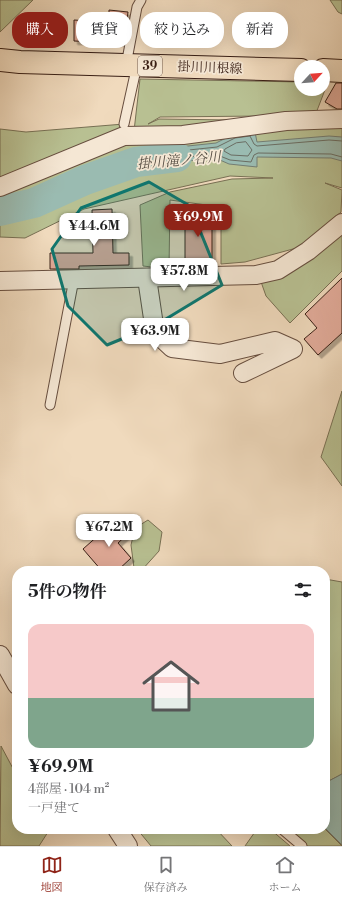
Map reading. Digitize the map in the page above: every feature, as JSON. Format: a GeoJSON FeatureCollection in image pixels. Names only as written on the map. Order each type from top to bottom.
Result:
{"type":"FeatureCollection","features":[{"type":"Feature","properties":{"kind":"main road","name":"掛川川根線"},"geometry":{"type":"LineString","coordinates":[[0,60],[20,62],[294,70]]}},
{"type":"Feature","properties":{"kind":"main road"},"geometry":{"type":"LineString","coordinates":[[330,70],[342,71]]}},
{"type":"Feature","properties":{"kind":"street"},"geometry":{"type":"LineString","coordinates":[[0,187],[124,136],[183,135],[286,121],[342,119]]}},
{"type":"Feature","properties":{"kind":"street"},"geometry":{"type":"LineString","coordinates":[[0,281],[256,275],[278,270],[308,251],[342,223]]}},
{"type":"Feature","properties":{"kind":"street"},"geometry":{"type":"LineString","coordinates":[[147,278],[155,332],[172,348],[220,354],[275,341],[293,349],[243,373]]}},
{"type":"Feature","properties":{"kind":"street"},"geometry":{"type":"LineString","coordinates":[[0,654],[12,674]]}},
{"type":"Feature","properties":{"kind":"street"},"geometry":{"type":"LineString","coordinates":[[120,834],[128,846]]}},
{"type":"Feature","properties":{"kind":"lane"},"geometry":{"type":"LineString","coordinates":[[124,124],[137,7],[141,0]]}},
{"type":"Feature","properties":{"kind":"lane"},"geometry":{"type":"LineString","coordinates":[[50,405],[74,279]]}},
{"type":"Feature","properties":{"kind":"lane"},"geometry":{"type":"LineString","coordinates":[[288,834],[302,846]]}},
{"type":"Feature","properties":{"kind":"highlighted area"},"geometry":{"type":"Polygon","coordinates":[[[149,182],[190,206],[222,285],[156,325],[107,345],[68,306],[52,249],[81,208],[149,182]]]}},
{"type":"Feature","properties":{"kind":"green space"},"geometry":{"type":"Polygon","coordinates":[[[0,0],[33,0],[21,12],[12,12],[12,20],[0,32],[0,0]]]}},
{"type":"Feature","properties":{"kind":"green space"},"geometry":{"type":"Polygon","coordinates":[[[330,0],[342,0],[342,14],[338,12],[330,0]]]}},
{"type":"Feature","properties":{"kind":"green space"},"geometry":{"type":"Polygon","coordinates":[[[140,79],[294,82],[294,96],[323,96],[313,121],[342,120],[342,188],[325,183],[342,190],[341,212],[304,246],[245,262],[221,264],[221,207],[170,200],[169,269],[143,266],[140,205],[170,192],[232,179],[273,178],[230,176],[84,209],[25,238],[0,237],[0,129],[26,132],[124,124],[134,131],[140,79]],[[263,116],[160,117],[148,124],[159,119],[305,121],[263,116]]]}},
{"type":"Feature","properties":{"kind":"green space"},"geometry":{"type":"Polygon","coordinates":[[[342,230],[342,271],[290,323],[266,296],[260,279],[342,230]]]}},
{"type":"Feature","properties":{"kind":"green space"},"geometry":{"type":"Polygon","coordinates":[[[342,391],[342,486],[321,457],[342,391]]]}},
{"type":"Feature","properties":{"kind":"green space"},"geometry":{"type":"Polygon","coordinates":[[[148,520],[162,532],[159,551],[146,566],[134,566],[131,545],[135,528],[148,520]]]}},
{"type":"Feature","properties":{"kind":"green space"},"geometry":{"type":"Polygon","coordinates":[[[330,580],[342,582],[342,774],[330,780],[330,580]]]}},
{"type":"Feature","properties":{"kind":"green space"},"geometry":{"type":"Polygon","coordinates":[[[1,746],[12,767],[12,834],[47,834],[39,846],[0,846],[1,746]]]}},
{"type":"Feature","properties":{"kind":"green space"},"geometry":{"type":"Polygon","coordinates":[[[141,834],[221,834],[232,846],[151,846],[141,834]]]}},
{"type":"Feature","properties":{"kind":"green space"},"geometry":{"type":"Polygon","coordinates":[[[253,834],[276,834],[290,846],[245,846],[253,834]]]}},
{"type":"Feature","properties":{"kind":"green space"},"geometry":{"type":"Polygon","coordinates":[[[286,834],[330,834],[342,846],[302,846],[286,834]]]}},
{"type":"Feature","properties":{"kind":"water"},"geometry":{"type":"Polygon","coordinates":[[[255,132],[257,142],[329,136],[342,137],[342,161],[331,158],[257,157],[257,167],[229,164],[220,160],[197,160],[139,166],[131,157],[150,150],[216,143],[234,134],[255,132]]]}},
{"type":"Feature","properties":{"kind":"water"},"geometry":{"type":"Polygon","coordinates":[[[92,177],[5,213],[0,213],[0,202],[23,200],[81,178],[92,177]]]}},
{"type":"Feature","properties":{"kind":"water"},"geometry":{"type":"Polygon","coordinates":[[[342,774],[342,845],[330,833],[330,780],[342,774]]]}},
{"type":"Feature","properties":{"kind":"building"},"geometry":{"type":"Polygon","coordinates":[[[109,10],[128,12],[109,12],[109,10]]]}},
{"type":"Feature","properties":{"kind":"building"},"geometry":{"type":"Polygon","coordinates":[[[74,20],[76,20],[76,41],[74,41],[74,20]]]}},
{"type":"Feature","properties":{"kind":"building"},"geometry":{"type":"Polygon","coordinates":[[[336,83],[342,83],[342,109],[337,109],[325,102],[330,96],[336,83]]]}},
{"type":"Feature","properties":{"kind":"building"},"geometry":{"type":"Polygon","coordinates":[[[112,209],[113,253],[129,253],[129,265],[79,266],[79,269],[50,269],[50,253],[93,253],[92,210],[112,209]]]}},
{"type":"Feature","properties":{"kind":"building"},"geometry":{"type":"Polygon","coordinates":[[[185,212],[212,212],[212,265],[185,265],[185,212]]]}},
{"type":"Feature","properties":{"kind":"building"},"geometry":{"type":"Polygon","coordinates":[[[342,278],[342,333],[318,355],[304,339],[317,328],[305,314],[342,278]]]}},
{"type":"Feature","properties":{"kind":"building"},"geometry":{"type":"Polygon","coordinates":[[[118,518],[130,532],[118,543],[131,558],[122,566],[98,566],[83,549],[118,518]]]}},
{"type":"Feature","properties":{"kind":"waterway","name":"掛川滝ノ谷川"},"geometry":{"type":"LineString","coordinates":[[0,211],[34,203],[85,180],[136,162],[177,157]]}}]}
